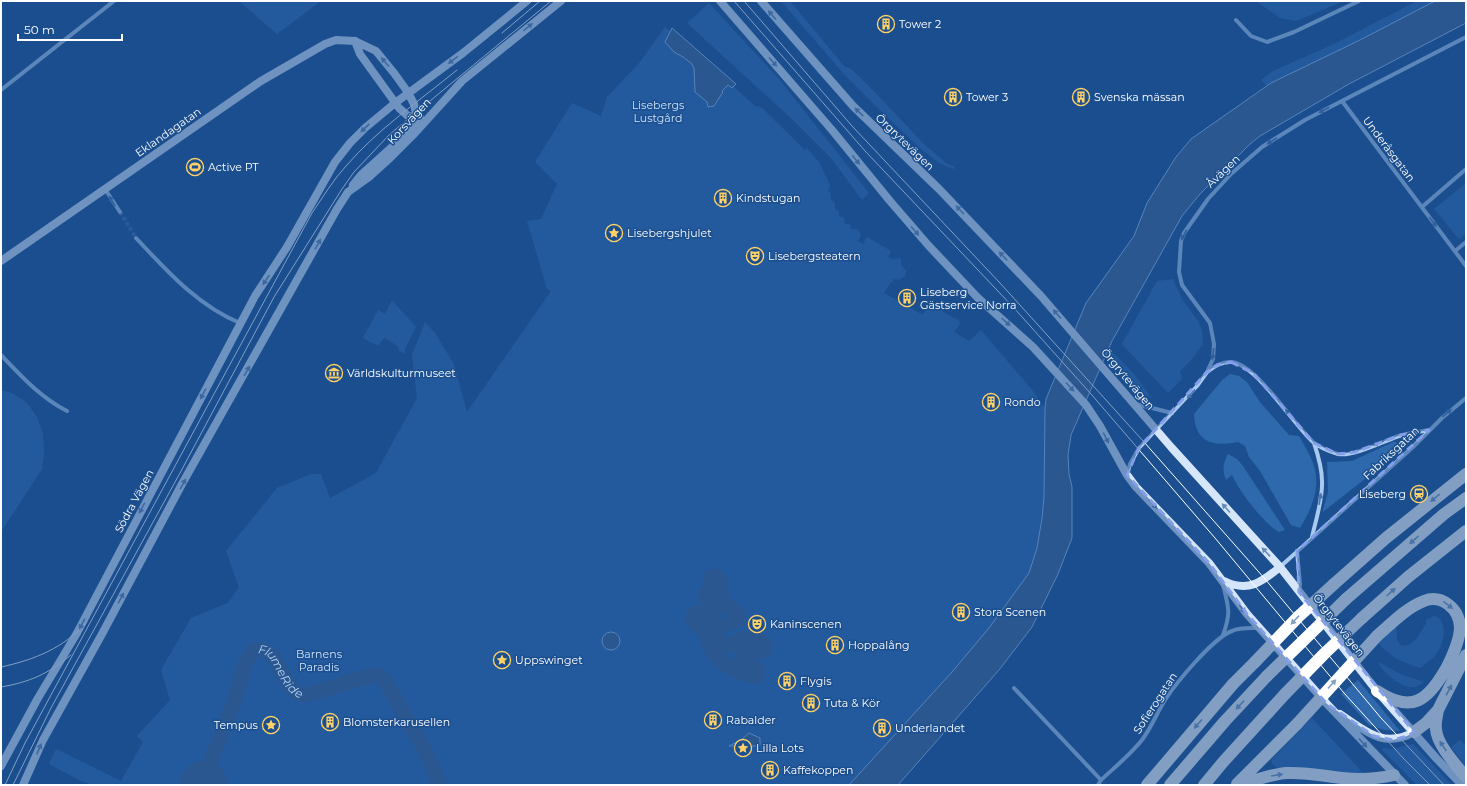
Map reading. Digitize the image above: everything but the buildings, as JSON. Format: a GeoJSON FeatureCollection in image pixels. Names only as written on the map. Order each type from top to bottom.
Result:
{"type":"FeatureCollection","features":[{"type":"Feature","properties":{"kind":"highway"},"geometry":{"type":"LineString","coordinates":[[1147,785],[1233,684],[1298,617],[1386,538],[1466,474]]}},
{"type":"Feature","properties":{"kind":"highway"},"geometry":{"type":"LineString","coordinates":[[1170,785],[1225,721],[1267,676],[1346,599],[1444,514],[1466,498]]}},
{"type":"Feature","properties":{"kind":"highway"},"geometry":{"type":"LineString","coordinates":[[1204,785],[1285,694],[1325,653],[1408,577],[1466,531]]}},
{"type":"Feature","properties":{"kind":"highway"},"geometry":{"type":"LineString","coordinates":[[1236,785],[1297,724],[1377,636],[1409,608],[1423,601],[1434,599],[1445,602],[1452,608],[1458,618],[1460,626],[1454,666],[1438,710],[1436,729],[1437,736],[1466,777]]}},
{"type":"Feature","properties":{"kind":"highway"},"geometry":{"type":"LineString","coordinates":[[1377,691],[1387,697],[1401,702],[1414,701],[1426,696],[1466,655]]}},
{"type":"Feature","properties":{"kind":"highway"},"geometry":{"type":"LineString","coordinates":[[1414,732],[1426,723],[1438,710]]}},
{"type":"Feature","properties":{"kind":"highway"},"geometry":{"type":"LineString","coordinates":[[1240,785],[1271,775],[1287,773],[1364,780],[1394,775]]}},
{"type":"Feature","properties":{"kind":"main road","name":"Korsvägen"},"geometry":{"type":"LineString","coordinates":[[287,247],[335,162],[365,128],[527,1]]}},
{"type":"Feature","properties":{"kind":"main road","name":"Korsvägen"},"geometry":{"type":"LineString","coordinates":[[23,785],[42,740],[102,634],[182,484],[348,192],[390,158],[462,81],[561,1]]}},
{"type":"Feature","properties":{"kind":"main road"},"geometry":{"type":"LineString","coordinates":[[720,1],[832,130],[890,202],[928,246],[978,298],[1020,336],[1053,369],[1086,405],[1100,426],[1127,475],[1136,487],[1193,545],[1259,628],[1327,704],[1405,785]]}},
{"type":"Feature","properties":{"kind":"main road","name":"Örgrytevägen"},"geometry":{"type":"LineString","coordinates":[[761,1],[853,106],[977,227],[1042,296],[1104,367],[1156,430],[1280,567],[1377,691],[1462,785]]}},
{"type":"Feature","properties":{"kind":"main road","name":"Eklandagatan"},"geometry":{"type":"LineString","coordinates":[[1,261],[261,81],[325,44],[336,40],[355,41],[376,51],[408,93],[414,104],[417,118]]}},
{"type":"Feature","properties":{"kind":"main road"},"geometry":{"type":"LineString","coordinates":[[355,41],[360,54],[395,103],[408,116],[420,118],[433,111]]}},
{"type":"Feature","properties":{"kind":"main road"},"geometry":{"type":"LineString","coordinates":[[348,192],[361,175],[412,128],[417,118]]}},
{"type":"Feature","properties":{"kind":"main road","name":"Södra Vägen"},"geometry":{"type":"LineString","coordinates":[[1,766],[38,698],[77,633],[255,296],[287,247]]}},
{"type":"Feature","properties":{"kind":"main road"},"geometry":{"type":"LineString","coordinates":[[1221,579],[1233,585],[1254,585],[1265,580],[1280,567]]}},
{"type":"Feature","properties":{"kind":"main road"},"geometry":{"type":"LineString","coordinates":[[1327,704],[1358,726],[1386,740],[1400,739],[1414,732]]}},
{"type":"Feature","properties":{"kind":"street"},"geometry":{"type":"LineString","coordinates":[[1,90],[114,1]]}},
{"type":"Feature","properties":{"kind":"street"},"geometry":{"type":"LineString","coordinates":[[1236,20],[1251,36],[1267,42],[1294,32],[1359,1]]}},
{"type":"Feature","properties":{"kind":"street","name":"Åvägen"},"geometry":{"type":"LineString","coordinates":[[1127,475],[1134,456],[1197,386],[1207,372],[1213,359],[1214,344],[1210,323],[1179,278],[1179,253],[1181,241],[1184,233],[1208,199],[1231,174],[1262,147],[1305,120],[1466,37]]}},
{"type":"Feature","properties":{"kind":"street","name":"Underåsgatan"},"geometry":{"type":"LineString","coordinates":[[1342,101],[1466,266]]}},
{"type":"Feature","properties":{"kind":"street"},"geometry":{"type":"LineString","coordinates":[[1422,207],[1466,169]]}},
{"type":"Feature","properties":{"kind":"street"},"geometry":{"type":"LineString","coordinates":[[105,189],[120,212]]}},
{"type":"Feature","properties":{"kind":"street"},"geometry":{"type":"LineString","coordinates":[[136,238],[173,278],[198,299],[241,323]]}},
{"type":"Feature","properties":{"kind":"street"},"geometry":{"type":"LineString","coordinates":[[1455,251],[1466,242]]}},
{"type":"Feature","properties":{"kind":"street"},"geometry":{"type":"LineString","coordinates":[[1,355],[22,377],[55,405],[67,411]]}},
{"type":"Feature","properties":{"kind":"street","name":"Fabriksgatan"},"geometry":{"type":"LineString","coordinates":[[1207,372],[1217,365],[1227,362],[1244,366],[1257,377],[1314,443],[1338,454],[1355,452],[1401,435],[1429,430]]}},
{"type":"Feature","properties":{"kind":"street","name":"Fabriksgatan"},"geometry":{"type":"LineString","coordinates":[[1280,567],[1466,398]]}},
{"type":"Feature","properties":{"kind":"street"},"geometry":{"type":"LineString","coordinates":[[1134,403],[1150,409],[1172,413]]}},
{"type":"Feature","properties":{"kind":"street","name":"Fabriksgatan"},"geometry":{"type":"LineString","coordinates":[[1312,537],[1321,498],[1322,481],[1320,465],[1314,443]]}},
{"type":"Feature","properties":{"kind":"street"},"geometry":{"type":"LineString","coordinates":[[1297,551],[1300,584],[1299,592]]}},
{"type":"Feature","properties":{"kind":"street","name":"Sofierogatan"},"geometry":{"type":"LineString","coordinates":[[1221,579],[1229,608],[1229,616],[1223,635]]}},
{"type":"Feature","properties":{"kind":"street","name":"Sofierogatan"},"geometry":{"type":"LineString","coordinates":[[1098,785],[1101,780],[1128,756],[1143,739],[1166,699],[1185,674],[1223,635],[1233,630],[1259,628]]}},
{"type":"Feature","properties":{"kind":"street"},"geometry":{"type":"LineString","coordinates":[[1014,688],[1101,780]]}},
{"type":"Feature","properties":{"kind":"highlighted area"},"geometry":{"type":"Polygon","coordinates":[[[1231,362],[1253,373],[1314,443],[1338,454],[1355,452],[1401,435],[1429,430],[1297,551],[1299,592],[1414,732],[1407,736],[1393,740],[1374,736],[1327,704],[1247,614],[1209,563],[1127,475],[1139,448],[1207,372],[1217,365],[1231,362]]]}},
{"type":"Feature","properties":{"kind":"green space"},"geometry":{"type":"Polygon","coordinates":[[[239,1],[321,1],[277,34],[239,1]]]}},
{"type":"Feature","properties":{"kind":"green space"},"geometry":{"type":"Polygon","coordinates":[[[781,1],[790,1],[844,66],[851,69],[866,83],[924,144],[946,163],[955,167],[954,169],[939,163],[921,149],[883,113],[843,73],[781,1]]]}},
{"type":"Feature","properties":{"kind":"green space"},"geometry":{"type":"Polygon","coordinates":[[[1256,1],[1344,1],[1296,21],[1280,18],[1256,1]]]}},
{"type":"Feature","properties":{"kind":"green space"},"geometry":{"type":"Polygon","coordinates":[[[1417,1],[1435,1],[1267,86],[1261,80],[1273,71],[1334,44],[1417,1]]]}},
{"type":"Feature","properties":{"kind":"green space"},"geometry":{"type":"Polygon","coordinates":[[[709,3],[779,79],[869,193],[862,200],[831,158],[795,122],[687,23],[709,3]]]}},
{"type":"Feature","properties":{"kind":"green space"},"geometry":{"type":"Polygon","coordinates":[[[665,27],[670,31],[672,28],[736,84],[734,87],[755,106],[761,107],[805,150],[807,148],[819,162],[830,185],[828,190],[831,194],[831,200],[835,203],[835,208],[839,212],[839,216],[844,218],[845,224],[850,224],[852,229],[857,229],[860,232],[858,241],[863,244],[867,237],[891,251],[888,257],[893,260],[897,258],[901,259],[901,265],[906,271],[905,276],[899,280],[894,279],[892,282],[912,294],[891,282],[884,293],[923,315],[929,303],[961,322],[954,332],[969,341],[981,330],[1033,391],[1045,408],[1044,497],[1037,548],[1029,573],[989,628],[952,672],[849,785],[92,785],[81,781],[49,764],[56,749],[121,781],[143,742],[137,736],[170,700],[161,670],[191,618],[228,603],[239,587],[226,551],[277,488],[311,474],[321,474],[330,498],[376,473],[417,398],[412,355],[425,322],[435,333],[454,364],[467,412],[551,291],[547,289],[527,221],[541,219],[557,184],[535,162],[572,103],[601,116],[607,97],[640,62],[665,27]]]}},
{"type":"Feature","properties":{"kind":"green space"},"geometry":{"type":"Polygon","coordinates":[[[1466,183],[1466,233],[1459,239],[1434,209],[1466,183]]]}},
{"type":"Feature","properties":{"kind":"green space"},"geometry":{"type":"Polygon","coordinates":[[[1173,279],[1182,299],[1198,321],[1202,330],[1203,344],[1191,360],[1180,371],[1182,379],[1168,393],[1122,344],[1157,281],[1173,279]]]}},
{"type":"Feature","properties":{"kind":"green space"},"geometry":{"type":"Polygon","coordinates":[[[392,300],[416,327],[405,349],[405,354],[399,351],[398,346],[384,338],[378,346],[363,338],[378,310],[385,314],[392,300]]]}},
{"type":"Feature","properties":{"kind":"green space"},"geometry":{"type":"Polygon","coordinates":[[[1110,350],[1133,373],[1152,398],[1145,395],[1133,386],[1106,357],[1110,350]]]}},
{"type":"Feature","properties":{"kind":"green space"},"geometry":{"type":"Polygon","coordinates":[[[1230,374],[1239,376],[1247,382],[1260,402],[1289,435],[1299,436],[1311,458],[1316,475],[1316,491],[1308,514],[1300,528],[1291,525],[1260,471],[1249,457],[1245,446],[1238,442],[1221,444],[1207,441],[1198,431],[1195,424],[1194,414],[1222,380],[1230,374]]]}},
{"type":"Feature","properties":{"kind":"green space"},"geometry":{"type":"Polygon","coordinates":[[[1,390],[12,393],[27,403],[37,417],[43,434],[44,453],[42,469],[1,532],[1,390]]]}},
{"type":"Feature","properties":{"kind":"green space"},"geometry":{"type":"Polygon","coordinates":[[[1396,442],[1397,444],[1370,475],[1323,512],[1328,492],[1327,462],[1352,461],[1396,442]]]}},
{"type":"Feature","properties":{"kind":"green space"},"geometry":{"type":"Polygon","coordinates":[[[1228,454],[1237,459],[1243,466],[1285,530],[1279,532],[1259,515],[1235,482],[1232,475],[1226,480],[1224,467],[1228,454]]]}},
{"type":"Feature","properties":{"kind":"green space"},"geometry":{"type":"Polygon","coordinates":[[[1433,616],[1439,618],[1442,623],[1444,632],[1441,646],[1436,655],[1421,668],[1397,659],[1378,643],[1396,626],[1397,637],[1400,644],[1402,646],[1409,645],[1417,638],[1426,624],[1426,620],[1433,616]]]}},
{"type":"Feature","properties":{"kind":"green space"},"geometry":{"type":"Polygon","coordinates":[[[1378,662],[1402,675],[1424,682],[1416,687],[1401,684],[1387,673],[1378,662]]]}},
{"type":"Feature","properties":{"kind":"green space"},"geometry":{"type":"Polygon","coordinates":[[[1358,680],[1400,731],[1385,730],[1369,725],[1341,694],[1358,680]]]}},
{"type":"Feature","properties":{"kind":"green space"},"geometry":{"type":"Polygon","coordinates":[[[1312,718],[1363,773],[1346,774],[1278,768],[1273,765],[1271,760],[1312,718]]]}},
{"type":"Feature","properties":{"kind":"green space"},"geometry":{"type":"Polygon","coordinates":[[[1460,740],[1466,746],[1466,766],[1451,747],[1460,740]]]}},
{"type":"Feature","properties":{"kind":"green space"},"geometry":{"type":"Polygon","coordinates":[[[1413,744],[1452,785],[1417,785],[1382,750],[1383,748],[1392,749],[1413,744]]]}},
{"type":"Feature","properties":{"kind":"shaded area"},"geometry":{"type":"Polygon","coordinates":[[[1435,1],[1466,1],[1466,23],[1349,84],[1260,136],[1200,194],[1182,216],[1112,341],[1071,435],[1068,455],[1069,474],[1072,487],[1072,538],[1058,574],[1032,627],[999,670],[898,785],[849,785],[952,672],[989,628],[1029,573],[1037,548],[1042,518],[1044,497],[1046,399],[1086,303],[1134,236],[1147,203],[1176,157],[1191,139],[1271,83],[1360,40],[1435,1]]]}},
{"type":"Feature","properties":{"kind":"shaded area"},"geometry":{"type":"Polygon","coordinates":[[[672,28],[736,84],[732,88],[728,85],[722,91],[723,92],[714,106],[708,107],[707,102],[695,92],[694,68],[691,63],[674,52],[665,42],[672,28]]]}},
{"type":"Feature","properties":{"kind":"shaded area"},"geometry":{"type":"Polygon","coordinates":[[[607,632],[615,632],[620,637],[618,648],[615,650],[607,650],[602,645],[602,637],[607,632]]]}},
{"type":"Feature","properties":{"kind":"shaded area"},"geometry":{"type":"Polygon","coordinates":[[[749,733],[760,738],[760,745],[729,746],[741,740],[749,733]]]}},
{"type":"Feature","properties":{"kind":"waterway"},"geometry":{"type":"LineString","coordinates":[[716,576],[721,580],[722,600],[739,616],[738,620],[719,627],[718,632],[722,643],[725,645],[733,644],[749,636],[764,643],[765,649],[759,652],[747,650],[742,653],[742,660],[758,670],[756,677],[744,674],[721,661],[713,652],[706,633],[692,617],[696,613],[709,617],[714,611],[715,606],[706,600],[706,594],[710,589],[711,577],[716,576]]}},
{"type":"Feature","properties":{"kind":"waterway","name":"FlumeRide"},"geometry":{"type":"LineString","coordinates":[[201,785],[232,708],[246,661],[255,650],[265,651],[271,654],[289,685],[299,694],[306,695],[372,675],[379,676],[385,681],[422,745],[440,785]]}},
{"type":"Feature","properties":{"kind":"waterway","name":"FlumeRide"},"geometry":{"type":"LineString","coordinates":[[186,785],[193,772],[204,768],[215,772],[220,785]]}},
{"type":"Feature","properties":{"kind":"tunnel"},"geometry":{"type":"LineString","coordinates":[[120,212],[136,238]]}},
{"type":"Feature","properties":{"kind":"tram line"},"geometry":{"type":"LineString","coordinates":[[502,33],[540,1]]}},
{"type":"Feature","properties":{"kind":"tram line"},"geometry":{"type":"LineString","coordinates":[[13,785],[51,708],[180,473],[274,297],[342,189],[354,172],[390,134],[551,1]]}},
{"type":"Feature","properties":{"kind":"tram line"},"geometry":{"type":"LineString","coordinates":[[734,1],[866,152],[1014,308],[1091,394],[1215,538],[1344,693],[1404,759],[1430,785]]}},
{"type":"Feature","properties":{"kind":"tram line"},"geometry":{"type":"LineString","coordinates":[[744,1],[852,126],[1000,283],[1144,442],[1265,579],[1381,718],[1444,785]]}},
{"type":"Feature","properties":{"kind":"tram line"},"geometry":{"type":"LineString","coordinates":[[5,785],[25,743],[312,213],[337,177],[358,153],[399,116],[457,70]]}},
{"type":"Feature","properties":{"kind":"tram line"},"geometry":{"type":"LineString","coordinates":[[1,667],[25,661],[48,652],[68,639],[87,622]]}},
{"type":"Feature","properties":{"kind":"tram line"},"geometry":{"type":"LineString","coordinates":[[1,687],[30,680],[46,672],[71,655]]}},
{"type":"Feature","properties":{"kind":"place","name":"Tower 2"},"geometry":{"type":"Point","coordinates":[886,24]}},
{"type":"Feature","properties":{"kind":"place","name":"Tower 3"},"geometry":{"type":"Point","coordinates":[953,97]}},
{"type":"Feature","properties":{"kind":"place","name":"Svenska mässan"},"geometry":{"type":"Point","coordinates":[1081,97]}},
{"type":"Feature","properties":{"kind":"place","name":"Active PT"},"geometry":{"type":"Point","coordinates":[195,167]}},
{"type":"Feature","properties":{"kind":"place","name":"Kindstugan"},"geometry":{"type":"Point","coordinates":[723,198]}},
{"type":"Feature","properties":{"kind":"place","name":"Lisebergshjulet"},"geometry":{"type":"Point","coordinates":[614,233]}},
{"type":"Feature","properties":{"kind":"place","name":"Lisebergsteatern"},"geometry":{"type":"Point","coordinates":[755,256]}},
{"type":"Feature","properties":{"kind":"place","name":"Liseberg Gästservice Norra"},"geometry":{"type":"Point","coordinates":[907,298]}},
{"type":"Feature","properties":{"kind":"place","name":"Världskulturmuseet"},"geometry":{"type":"Point","coordinates":[334,373]}},
{"type":"Feature","properties":{"kind":"place","name":"Rondo"},"geometry":{"type":"Point","coordinates":[991,402]}},
{"type":"Feature","properties":{"kind":"place","name":"Liseberg"},"geometry":{"type":"Point","coordinates":[1419,494]}},
{"type":"Feature","properties":{"kind":"place","name":"Stora Scenen"},"geometry":{"type":"Point","coordinates":[961,612]}},
{"type":"Feature","properties":{"kind":"place","name":"Kaninscenen"},"geometry":{"type":"Point","coordinates":[757,624]}},
{"type":"Feature","properties":{"kind":"place","name":"Hoppalång"},"geometry":{"type":"Point","coordinates":[835,645]}},
{"type":"Feature","properties":{"kind":"place","name":"Uppswinget"},"geometry":{"type":"Point","coordinates":[502,660]}},
{"type":"Feature","properties":{"kind":"place","name":"Flygis"},"geometry":{"type":"Point","coordinates":[787,681]}},
{"type":"Feature","properties":{"kind":"place","name":"Tuta & Kör"},"geometry":{"type":"Point","coordinates":[811,703]}},
{"type":"Feature","properties":{"kind":"place","name":"Rabalder"},"geometry":{"type":"Point","coordinates":[713,720]}},
{"type":"Feature","properties":{"kind":"place","name":"Blomsterkarusellen"},"geometry":{"type":"Point","coordinates":[330,722]}},
{"type":"Feature","properties":{"kind":"place","name":"Tempus"},"geometry":{"type":"Point","coordinates":[271,725]}},
{"type":"Feature","properties":{"kind":"place","name":"Underlandet"},"geometry":{"type":"Point","coordinates":[882,728]}},
{"type":"Feature","properties":{"kind":"place","name":"Lilla Lots"},"geometry":{"type":"Point","coordinates":[743,748]}},
{"type":"Feature","properties":{"kind":"place","name":"Kaffekoppen"},"geometry":{"type":"Point","coordinates":[770,770]}},
{"type":"Feature","properties":{"kind":"park label","name":"Lisebergs Lustgård"},"geometry":{"type":"Point","coordinates":[658,111]}},
{"type":"Feature","properties":{"kind":"park label","name":"Barnens Paradis"},"geometry":{"type":"Point","coordinates":[319,660]}}]}
